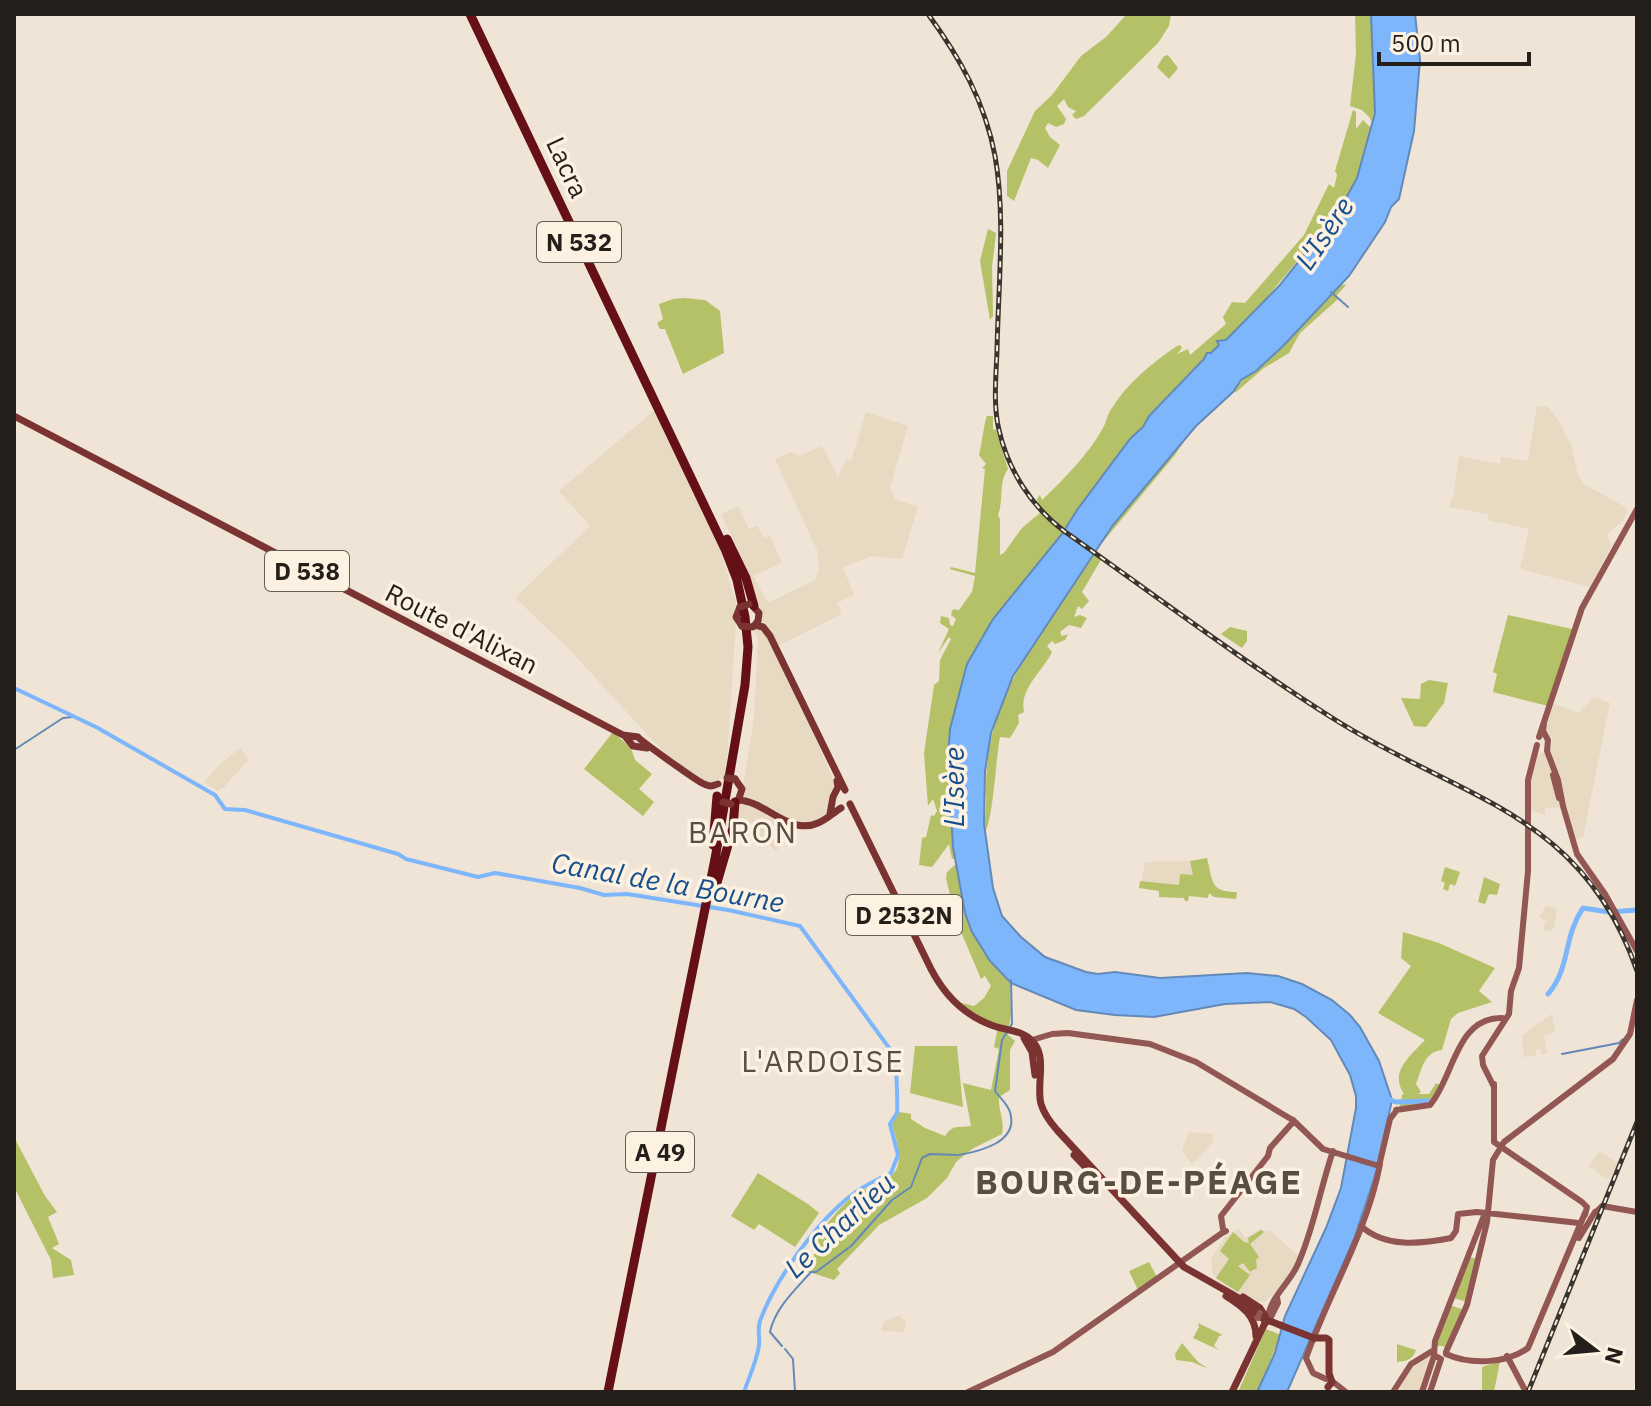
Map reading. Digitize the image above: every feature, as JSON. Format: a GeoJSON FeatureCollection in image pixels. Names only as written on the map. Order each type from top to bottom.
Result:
{"type":"FeatureCollection","features":[{"type":"Feature","properties":{"kind":"highway","name":"Lacra"},"geometry":{"type":"LineString","coordinates":[[472,14],[687,469]]}},
{"type":"Feature","properties":{"kind":"highway","name":"N 532"},"geometry":{"type":"LineString","coordinates":[[472,14],[700,489]]}},
{"type":"Feature","properties":{"kind":"highway"},"geometry":{"type":"LineString","coordinates":[[687,469],[723,554],[739,608]]}},
{"type":"Feature","properties":{"kind":"highway","name":"A 49"},"geometry":{"type":"LineString","coordinates":[[610,1392],[709,891],[745,685],[747,640],[743,602],[734,570],[687,469]]}},
{"type":"Feature","properties":{"kind":"highway"},"geometry":{"type":"LineString","coordinates":[[700,489],[742,569],[752,605]]}},
{"type":"Feature","properties":{"kind":"highway","name":"A 49"},"geometry":{"type":"LineString","coordinates":[[610,1392],[708,912],[746,697],[751,648],[742,584],[700,489]]}},
{"type":"Feature","properties":{"kind":"highway"},"geometry":{"type":"LineString","coordinates":[[709,891],[729,799]]}},
{"type":"Feature","properties":{"kind":"highway"},"geometry":{"type":"LineString","coordinates":[[708,912],[733,828],[729,799]]}},
{"type":"Feature","properties":{"kind":"main road","name":"Route d'Alixan"},"geometry":{"type":"LineString","coordinates":[[14,416],[623,735],[729,799],[760,807],[800,826],[818,823],[842,806]]}},
{"type":"Feature","properties":{"kind":"main road"},"geometry":{"type":"LineString","coordinates":[[1393,1392],[1409,1366],[1439,1354],[1481,1362],[1511,1358],[1525,1351],[1584,1222],[1586,1206],[1582,1202],[1495,1140],[1493,1079],[1483,1062],[1499,1022],[1509,1014],[1511,991],[1519,968],[1528,875],[1528,780],[1578,618],[1637,510]]}},
{"type":"Feature","properties":{"kind":"main road"},"geometry":{"type":"LineString","coordinates":[[1592,589],[1637,510]]}},
{"type":"Feature","properties":{"kind":"main road"},"geometry":{"type":"LineString","coordinates":[[756,623],[759,611],[752,605],[739,608],[737,620],[742,626],[756,623],[766,629],[784,662],[841,791],[851,796],[842,806],[833,797],[841,791]]}},
{"type":"Feature","properties":{"kind":"main road","name":"Route d'Alixan"},"geometry":{"type":"LineString","coordinates":[[636,742],[700,782],[710,786],[718,784]]}},
{"type":"Feature","properties":{"kind":"main road"},"geometry":{"type":"LineString","coordinates":[[1540,745],[1549,758],[1578,857],[1613,907],[1637,951]]}},
{"type":"Feature","properties":{"kind":"main road"},"geometry":{"type":"LineString","coordinates":[[731,778],[740,784],[729,799],[718,784],[731,778]]}},
{"type":"Feature","properties":{"kind":"main road","name":"D 2532N"},"geometry":{"type":"LineString","coordinates":[[842,806],[865,834],[940,985],[964,1011],[1001,1029],[1023,1034],[1030,1041]]}},
{"type":"Feature","properties":{"kind":"main road"},"geometry":{"type":"LineString","coordinates":[[1422,1392],[1467,1304],[1486,1213],[1491,1159],[1512,1136],[1610,1062],[1632,1029],[1637,1000]]}},
{"type":"Feature","properties":{"kind":"main road"},"geometry":{"type":"LineString","coordinates":[[1346,1392],[1306,1363],[1317,1328],[1357,1242],[1399,1110],[1432,1104],[1469,1031],[1485,1020],[1499,1022]]}},
{"type":"Feature","properties":{"kind":"main road"},"geometry":{"type":"LineString","coordinates":[[1030,1041],[1058,1033],[1150,1044],[1196,1062],[1271,1105],[1322,1148],[1379,1167]]}},
{"type":"Feature","properties":{"kind":"main road"},"geometry":{"type":"LineString","coordinates":[[1030,1041],[1058,1033]]}},
{"type":"Feature","properties":{"kind":"main road"},"geometry":{"type":"LineString","coordinates":[[1047,1038],[1040,1058],[1040,1096],[1048,1120],[1190,1276],[1224,1292],[1264,1317]]}},
{"type":"Feature","properties":{"kind":"main road"},"geometry":{"type":"LineString","coordinates":[[1030,1041],[1040,1058]]}},
{"type":"Feature","properties":{"kind":"main road"},"geometry":{"type":"LineString","coordinates":[[1030,1041],[1037,1101],[1048,1126],[1180,1265]]}},
{"type":"Feature","properties":{"kind":"main road"},"geometry":{"type":"LineString","coordinates":[[968,1392],[1053,1352],[1180,1265],[1222,1231],[1221,1216],[1292,1121]]}},
{"type":"Feature","properties":{"kind":"main road"},"geometry":{"type":"LineString","coordinates":[[1232,1392],[1270,1304],[1298,1264],[1333,1151]]}},
{"type":"Feature","properties":{"kind":"main road"},"geometry":{"type":"LineString","coordinates":[[1361,1229],[1400,1243],[1451,1238],[1456,1231],[1458,1214],[1486,1213],[1584,1222],[1602,1206],[1635,1210]]}},
{"type":"Feature","properties":{"kind":"main road"},"geometry":{"type":"LineString","coordinates":[[1430,1392],[1439,1354],[1435,1341],[1486,1213]]}},
{"type":"Feature","properties":{"kind":"main road"},"geometry":{"type":"LineString","coordinates":[[1224,1292],[1247,1312],[1323,1343],[1327,1381]]}},
{"type":"Feature","properties":{"kind":"main road"},"geometry":{"type":"LineString","coordinates":[[1264,1317],[1276,1296]]}},
{"type":"Feature","properties":{"kind":"main road"},"geometry":{"type":"LineString","coordinates":[[1511,1358],[1526,1392]]}},
{"type":"Feature","properties":{"kind":"shaded area"},"geometry":{"type":"Polygon","coordinates":[[[1537,406],[1548,407],[1559,421],[1572,447],[1578,476],[1584,484],[1627,508],[1623,521],[1607,534],[1611,546],[1590,587],[1520,569],[1529,529],[1488,520],[1488,514],[1449,507],[1459,456],[1500,464],[1501,457],[1528,461],[1537,406]]]}},
{"type":"Feature","properties":{"kind":"shaded area"},"geometry":{"type":"Polygon","coordinates":[[[656,409],[721,551],[737,607],[726,774],[714,784],[708,784],[666,755],[567,647],[515,598],[590,526],[559,491],[656,409]]]}},
{"type":"Feature","properties":{"kind":"shaded area"},"geometry":{"type":"Polygon","coordinates":[[[866,412],[908,426],[890,488],[895,499],[918,507],[902,559],[871,556],[843,567],[854,595],[837,603],[842,614],[776,647],[837,788],[831,813],[802,831],[792,827],[776,851],[738,819],[737,805],[743,787],[754,718],[758,638],[753,630],[762,617],[755,604],[750,575],[721,514],[738,506],[749,529],[757,526],[764,538],[770,536],[782,563],[753,576],[768,603],[815,580],[819,570],[817,550],[775,459],[791,452],[799,456],[822,446],[838,477],[846,459],[851,461],[866,412]]]}},
{"type":"Feature","properties":{"kind":"shaded area"},"geometry":{"type":"Polygon","coordinates":[[[1594,697],[1610,703],[1583,837],[1576,840],[1564,807],[1545,808],[1545,815],[1530,810],[1531,774],[1536,754],[1549,751],[1553,738],[1544,731],[1553,703],[1578,713],[1594,697]]]}},
{"type":"Feature","properties":{"kind":"shaded area"},"geometry":{"type":"Polygon","coordinates":[[[240,748],[249,759],[225,786],[218,791],[204,782],[217,767],[240,748]]]}},
{"type":"Feature","properties":{"kind":"shaded area"},"geometry":{"type":"Polygon","coordinates":[[[1190,861],[1193,875],[1179,885],[1142,881],[1145,862],[1190,861]]]}},
{"type":"Feature","properties":{"kind":"shaded area"},"geometry":{"type":"Polygon","coordinates":[[[1546,906],[1557,908],[1551,931],[1542,929],[1546,921],[1539,917],[1546,906]]]}},
{"type":"Feature","properties":{"kind":"shaded area"},"geometry":{"type":"Polygon","coordinates":[[[1552,1014],[1555,1032],[1544,1035],[1547,1053],[1542,1055],[1541,1049],[1536,1049],[1536,1056],[1524,1057],[1522,1035],[1552,1014]]]}},
{"type":"Feature","properties":{"kind":"shaded area"},"geometry":{"type":"Polygon","coordinates":[[[1189,1132],[1213,1134],[1213,1142],[1192,1164],[1182,1150],[1189,1132]]]}},
{"type":"Feature","properties":{"kind":"shaded area"},"geometry":{"type":"Polygon","coordinates":[[[1600,1151],[1619,1164],[1608,1180],[1589,1166],[1600,1151]]]}},
{"type":"Feature","properties":{"kind":"shaded area"},"geometry":{"type":"Polygon","coordinates":[[[1239,1228],[1245,1238],[1261,1229],[1269,1230],[1299,1256],[1283,1286],[1264,1302],[1254,1302],[1218,1281],[1212,1272],[1211,1259],[1224,1238],[1239,1228]]]}},
{"type":"Feature","properties":{"kind":"shaded area"},"geometry":{"type":"Polygon","coordinates":[[[901,1315],[906,1319],[904,1332],[881,1331],[883,1322],[901,1315]]]}},
{"type":"Feature","properties":{"kind":"shaded area"},"geometry":{"type":"Polygon","coordinates":[[[1427,1356],[1431,1358],[1420,1392],[1398,1392],[1409,1369],[1427,1356]]]}},
{"type":"Feature","properties":{"kind":"green space"},"geometry":{"type":"Polygon","coordinates":[[[1127,14],[1171,14],[1169,26],[1158,43],[1084,116],[1076,119],[1072,115],[1076,111],[1068,107],[1064,99],[1057,106],[1066,119],[1064,124],[1056,127],[1048,123],[1045,128],[1060,145],[1048,168],[1031,158],[1014,201],[1007,196],[1007,171],[1035,111],[1052,95],[1081,56],[1106,37],[1127,14]]]}},
{"type":"Feature","properties":{"kind":"green space"},"geometry":{"type":"Polygon","coordinates":[[[1355,14],[1371,14],[1375,103],[1371,122],[1362,110],[1350,106],[1356,54],[1355,14]]]}},
{"type":"Feature","properties":{"kind":"green space"},"geometry":{"type":"Polygon","coordinates":[[[1168,55],[1178,68],[1169,79],[1157,67],[1168,55]]]}},
{"type":"Feature","properties":{"kind":"green space"},"geometry":{"type":"Polygon","coordinates":[[[1353,110],[1356,112],[1356,129],[1363,120],[1370,127],[1370,136],[1357,178],[1339,211],[1254,313],[1226,340],[1217,341],[1219,344],[1149,416],[1144,427],[1130,439],[1062,534],[993,619],[950,729],[948,757],[955,858],[952,859],[949,844],[932,867],[919,865],[922,838],[926,837],[931,815],[934,816],[937,811],[933,799],[928,806],[924,753],[934,685],[939,681],[940,660],[951,639],[949,637],[938,653],[949,629],[940,623],[941,616],[949,618],[953,626],[956,619],[951,615],[953,609],[959,610],[972,592],[975,576],[950,569],[975,573],[985,469],[982,468],[986,464],[979,455],[987,416],[993,416],[993,429],[996,430],[1008,469],[1003,480],[998,515],[1000,555],[1022,528],[1041,512],[1037,499],[1040,495],[1042,500],[1083,457],[1103,428],[1116,401],[1132,383],[1177,346],[1182,348],[1177,354],[1188,349],[1190,355],[1226,324],[1223,317],[1232,302],[1245,303],[1304,235],[1329,184],[1334,188],[1335,171],[1353,110]]]}},
{"type":"Feature","properties":{"kind":"green space"},"geometry":{"type":"Polygon","coordinates":[[[988,229],[996,233],[992,267],[993,316],[990,320],[980,261],[988,229]]]}},
{"type":"Feature","properties":{"kind":"green space"},"geometry":{"type":"Polygon","coordinates":[[[1340,284],[1346,285],[1337,295],[1337,300],[1300,333],[1289,353],[1233,392],[1291,338],[1340,284]]]}},
{"type":"Feature","properties":{"kind":"green space"},"geometry":{"type":"Polygon","coordinates":[[[684,298],[705,300],[720,311],[724,353],[683,374],[665,329],[660,329],[657,323],[663,319],[659,304],[684,298]]]}},
{"type":"Feature","properties":{"kind":"green space"},"geometry":{"type":"Polygon","coordinates":[[[1186,438],[1175,455],[1097,549],[1113,525],[1186,438]]]}},
{"type":"Feature","properties":{"kind":"green space"},"geometry":{"type":"Polygon","coordinates":[[[1095,553],[1102,558],[1082,592],[1089,601],[1082,609],[1078,606],[1074,617],[1080,615],[1087,618],[1081,628],[1069,625],[1060,632],[1062,636],[1068,634],[1065,640],[1055,644],[1052,641],[1047,646],[1052,652],[1028,688],[1024,712],[1018,715],[1019,723],[1010,738],[1000,737],[985,832],[987,767],[991,741],[1005,696],[1028,654],[1095,553]]]}},
{"type":"Feature","properties":{"kind":"green space"},"geometry":{"type":"Polygon","coordinates":[[[1508,615],[1572,629],[1548,706],[1493,692],[1497,674],[1493,672],[1508,615]]]}},
{"type":"Feature","properties":{"kind":"green space"},"geometry":{"type":"Polygon","coordinates":[[[1230,627],[1247,631],[1247,641],[1242,648],[1221,634],[1230,627]]]}},
{"type":"Feature","properties":{"kind":"green space"},"geometry":{"type":"Polygon","coordinates":[[[1429,680],[1448,683],[1444,703],[1426,727],[1414,726],[1401,698],[1420,699],[1421,684],[1429,680]]]}},
{"type":"Feature","properties":{"kind":"green space"},"geometry":{"type":"Polygon","coordinates":[[[613,732],[631,748],[635,760],[652,774],[639,789],[654,802],[643,816],[584,769],[613,732]]]}},
{"type":"Feature","properties":{"kind":"green space"},"geometry":{"type":"Polygon","coordinates":[[[1207,858],[1214,884],[1222,890],[1237,892],[1236,899],[1214,897],[1209,893],[1208,898],[1189,896],[1185,901],[1184,898],[1159,897],[1159,891],[1139,888],[1140,881],[1179,885],[1180,874],[1193,875],[1190,861],[1207,858]]]}},
{"type":"Feature","properties":{"kind":"green space"},"geometry":{"type":"Polygon","coordinates":[[[956,864],[965,913],[1010,983],[1008,1035],[1015,1041],[1010,1050],[1010,1090],[999,1097],[1002,1134],[972,1149],[956,1162],[947,1178],[927,1198],[879,1225],[837,1269],[840,1273],[834,1280],[806,1271],[817,1249],[813,1243],[838,1211],[855,1195],[884,1180],[897,1168],[899,1152],[892,1124],[899,1112],[911,1114],[911,1119],[945,1136],[954,1128],[971,1126],[963,1083],[991,1090],[999,1049],[994,1047],[998,1027],[961,1006],[962,1003],[974,1006],[984,998],[991,986],[985,976],[981,979],[956,920],[946,878],[947,872],[956,864]]]}},
{"type":"Feature","properties":{"kind":"green space"},"geometry":{"type":"Polygon","coordinates":[[[1445,867],[1460,872],[1455,886],[1450,884],[1448,891],[1443,889],[1445,883],[1441,881],[1445,867]]]}},
{"type":"Feature","properties":{"kind":"green space"},"geometry":{"type":"Polygon","coordinates":[[[1484,877],[1500,884],[1497,895],[1489,894],[1485,904],[1478,902],[1484,877]]]}},
{"type":"Feature","properties":{"kind":"green space"},"geometry":{"type":"Polygon","coordinates":[[[1403,932],[1439,943],[1495,968],[1479,991],[1492,1002],[1458,1013],[1451,1019],[1442,1050],[1427,1058],[1416,1084],[1421,1092],[1418,1094],[1429,1094],[1436,1083],[1441,1086],[1432,1102],[1414,1107],[1400,1106],[1404,1094],[1400,1086],[1400,1071],[1425,1040],[1378,1013],[1411,966],[1401,958],[1403,932]]]}},
{"type":"Feature","properties":{"kind":"green space"},"geometry":{"type":"Polygon","coordinates":[[[915,1046],[957,1046],[963,1107],[910,1093],[915,1046]]]}},
{"type":"Feature","properties":{"kind":"green space"},"geometry":{"type":"Polygon","coordinates":[[[14,1137],[45,1196],[57,1212],[48,1217],[59,1244],[52,1248],[71,1260],[74,1275],[53,1278],[51,1260],[14,1187],[14,1137]]]}},
{"type":"Feature","properties":{"kind":"green space"},"geometry":{"type":"Polygon","coordinates":[[[758,1173],[819,1213],[795,1247],[759,1224],[754,1230],[731,1216],[758,1173]]]}},
{"type":"Feature","properties":{"kind":"green space"},"geometry":{"type":"Polygon","coordinates":[[[1261,1230],[1264,1232],[1250,1244],[1259,1257],[1256,1260],[1257,1268],[1250,1272],[1243,1263],[1238,1266],[1250,1275],[1238,1292],[1216,1278],[1229,1259],[1220,1251],[1233,1232],[1249,1243],[1248,1238],[1261,1230]]]}},
{"type":"Feature","properties":{"kind":"green space"},"geometry":{"type":"Polygon","coordinates":[[[1470,1257],[1477,1259],[1467,1302],[1454,1298],[1470,1257]]]}},
{"type":"Feature","properties":{"kind":"green space"},"geometry":{"type":"Polygon","coordinates":[[[1149,1262],[1157,1277],[1138,1290],[1129,1271],[1149,1262]]]}},
{"type":"Feature","properties":{"kind":"green space"},"geometry":{"type":"Polygon","coordinates":[[[1450,1305],[1464,1310],[1446,1349],[1436,1346],[1450,1305]]]}},
{"type":"Feature","properties":{"kind":"green space"},"geometry":{"type":"Polygon","coordinates":[[[1198,1323],[1223,1335],[1219,1336],[1214,1346],[1219,1350],[1193,1338],[1198,1323]]]}},
{"type":"Feature","properties":{"kind":"green space"},"geometry":{"type":"Polygon","coordinates":[[[1266,1329],[1281,1335],[1257,1392],[1238,1392],[1266,1329]]]}},
{"type":"Feature","properties":{"kind":"green space"},"geometry":{"type":"Polygon","coordinates":[[[1182,1343],[1198,1362],[1209,1369],[1176,1360],[1175,1354],[1182,1343]]]}},
{"type":"Feature","properties":{"kind":"green space"},"geometry":{"type":"Polygon","coordinates":[[[1397,1344],[1416,1350],[1415,1353],[1409,1359],[1397,1362],[1397,1344]]]}},
{"type":"Feature","properties":{"kind":"green space"},"geometry":{"type":"Polygon","coordinates":[[[1500,1361],[1494,1392],[1482,1392],[1482,1367],[1500,1361]]]}},
{"type":"Feature","properties":{"kind":"water","name":"L'Isère"},"geometry":{"type":"Polygon","coordinates":[[[1371,14],[1415,14],[1420,60],[1414,131],[1399,199],[1349,276],[1283,346],[1256,371],[1241,380],[1233,392],[1196,426],[1113,525],[1013,676],[991,733],[985,771],[984,824],[993,888],[1002,916],[1045,957],[1098,974],[1115,972],[1160,978],[1247,973],[1278,976],[1302,984],[1332,1000],[1350,1015],[1379,1061],[1392,1100],[1377,1170],[1354,1239],[1287,1392],[1257,1392],[1275,1353],[1285,1316],[1341,1188],[1356,1108],[1350,1075],[1331,1040],[1306,1017],[1294,1009],[1270,1002],[1225,1004],[1154,1017],[1115,1015],[1076,1010],[1011,983],[990,961],[972,932],[965,913],[953,847],[948,757],[950,729],[967,664],[993,619],[1062,534],[1149,416],[1207,353],[1219,345],[1217,341],[1226,340],[1279,286],[1339,211],[1357,178],[1375,113],[1371,14]]]}},
{"type":"Feature","properties":{"kind":"waterway"},"geometry":{"type":"LineString","coordinates":[[1331,292],[1348,307]]}},
{"type":"Feature","properties":{"kind":"waterway","name":"Canal de la Bourne"},"geometry":{"type":"LineString","coordinates":[[14,688],[96,727],[215,795],[225,809],[245,810],[398,854],[406,859],[478,877],[495,873],[604,895],[627,894],[728,910],[800,926],[895,1056],[897,1109],[890,1124],[898,1155],[891,1173],[853,1194],[825,1219],[787,1270],[760,1321],[758,1351],[744,1392]]}},
{"type":"Feature","properties":{"kind":"waterway"},"geometry":{"type":"LineString","coordinates":[[14,750],[63,718],[72,717]]}},
{"type":"Feature","properties":{"kind":"waterway"},"geometry":{"type":"LineString","coordinates":[[1548,994],[1560,973],[1572,930],[1583,908],[1609,912],[1637,910]]}},
{"type":"Feature","properties":{"kind":"waterway","name":"Le Charlieu"},"geometry":{"type":"LineString","coordinates":[[959,1155],[987,1148],[1004,1138],[1009,1131],[1010,1112],[995,1091],[1002,1040],[1012,1024],[1011,980]]}},
{"type":"Feature","properties":{"kind":"waterway"},"geometry":{"type":"LineString","coordinates":[[1562,1054],[1619,1043],[1623,1039]]}},
{"type":"Feature","properties":{"kind":"waterway"},"geometry":{"type":"LineString","coordinates":[[1388,1099],[1396,1102],[1429,1101]]}},
{"type":"Feature","properties":{"kind":"waterway","name":"Le Charlieu"},"geometry":{"type":"LineString","coordinates":[[782,1346],[770,1332],[776,1315],[811,1272],[816,1272],[851,1246],[892,1200],[911,1187],[922,1158],[930,1154],[957,1155]]}},
{"type":"Feature","properties":{"kind":"waterway","name":"Le Charlieu"},"geometry":{"type":"LineString","coordinates":[[785,1349],[793,1359],[795,1392]]}},
{"type":"Feature","properties":{"kind":"railway"},"geometry":{"type":"LineString","coordinates":[[928,14],[970,81],[991,136],[1001,228],[996,411],[1008,459],[1031,499],[1064,531],[1299,697],[1381,746],[1512,815],[1550,842],[1584,875],[1613,918],[1637,971]]}},
{"type":"Feature","properties":{"kind":"railway"},"geometry":{"type":"LineString","coordinates":[[1528,1392],[1637,1122]]}},
{"type":"Feature","properties":{"kind":"district","name":"BARON"},"geometry":{"type":"Point","coordinates":[743,831]}},
{"type":"Feature","properties":{"kind":"district","name":"L'ARDOISE"},"geometry":{"type":"Point","coordinates":[823,1060]}},
{"type":"Feature","properties":{"kind":"district","name":"BOURG-DE-PÉAGE"},"geometry":{"type":"Point","coordinates":[1139,1181]}}]}
